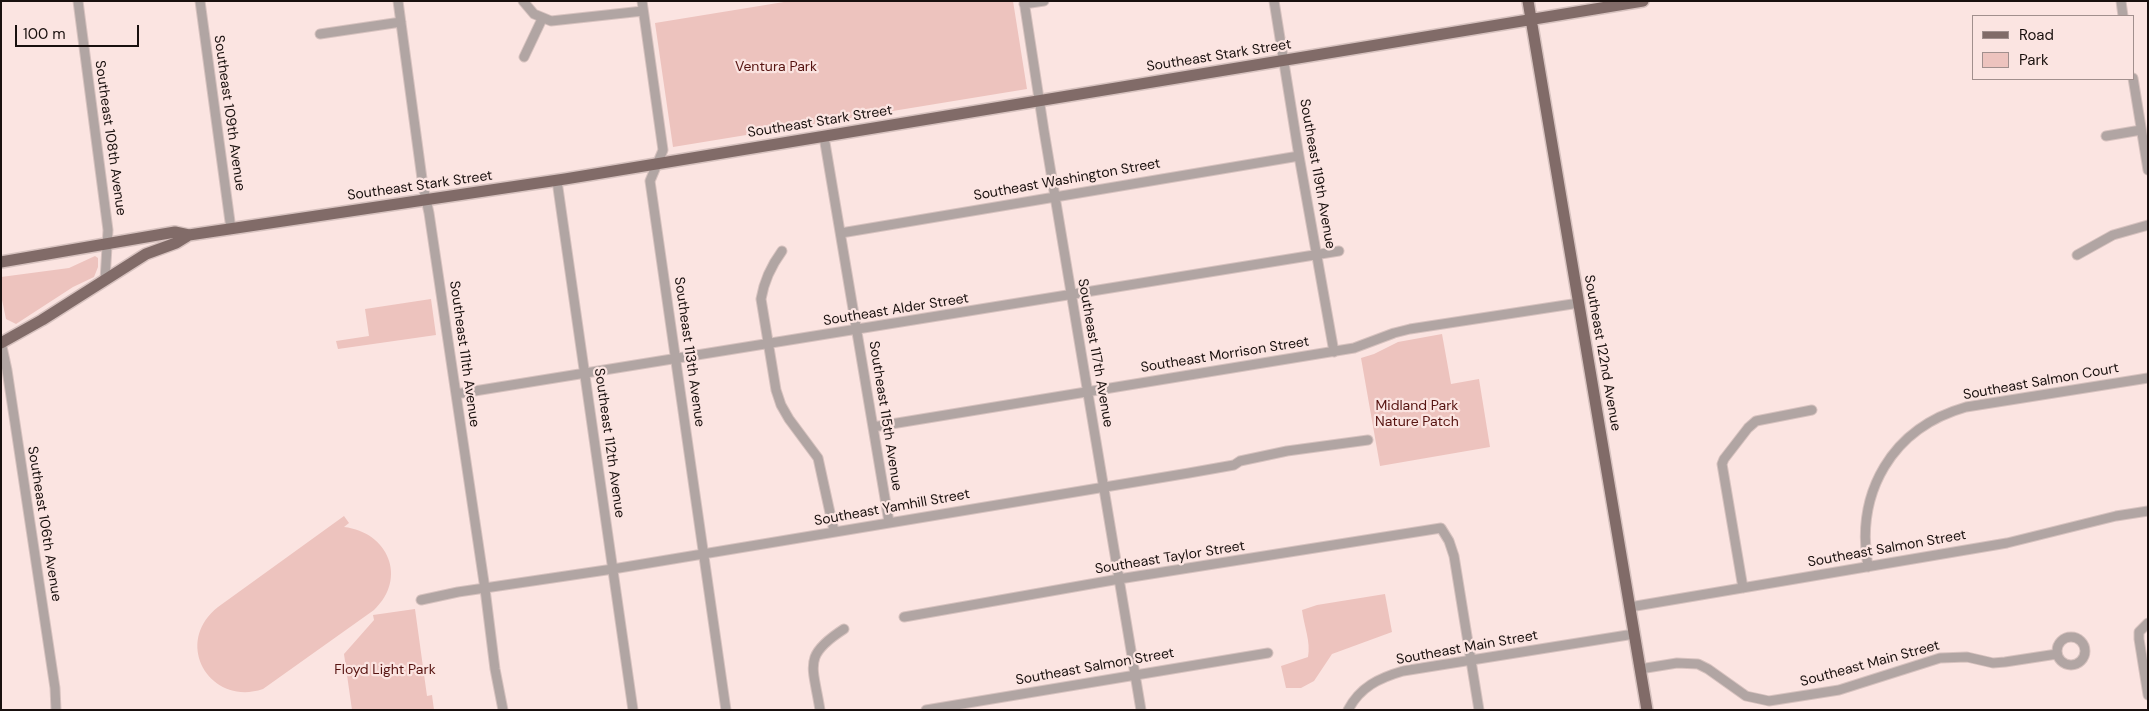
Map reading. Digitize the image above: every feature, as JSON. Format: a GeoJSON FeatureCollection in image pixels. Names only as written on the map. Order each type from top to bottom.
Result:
{"type":"FeatureCollection","features":[{"type":"Feature","properties":{"kind":"main road","name":"Southeast 122nd Avenue"},"geometry":{"type":"LineString","coordinates":[[1528,1],[1647,710]]}},
{"type":"Feature","properties":{"kind":"main road","name":"Southeast Stark Street"},"geometry":{"type":"LineString","coordinates":[[1,262],[174,232],[189,235],[557,181],[1643,1]]}},
{"type":"Feature","properties":{"kind":"main road"},"geometry":{"type":"LineString","coordinates":[[1,343],[42,320],[146,254],[176,244],[189,235]]}},
{"type":"Feature","properties":{"kind":"street","name":"Southeast 108th Avenue"},"geometry":{"type":"LineString","coordinates":[[78,1],[108,230],[105,280]]}},
{"type":"Feature","properties":{"kind":"street","name":"Southeast 109th Avenue"},"geometry":{"type":"LineString","coordinates":[[200,1],[231,229]]}},
{"type":"Feature","properties":{"kind":"street","name":"Southeast 111th Avenue"},"geometry":{"type":"LineString","coordinates":[[398,1],[485,589],[495,669],[503,710]]}},
{"type":"Feature","properties":{"kind":"street"},"geometry":{"type":"LineString","coordinates":[[523,1],[534,14],[542,19],[561,21],[643,6]]}},
{"type":"Feature","properties":{"kind":"street"},"geometry":{"type":"LineString","coordinates":[[1024,3],[1044,1]]}},
{"type":"Feature","properties":{"kind":"street","name":"Southeast 119th Avenue"},"geometry":{"type":"LineString","coordinates":[[1274,1],[1334,352]]}},
{"type":"Feature","properties":{"kind":"street"},"geometry":{"type":"LineString","coordinates":[[2121,1],[2123,15]]}},
{"type":"Feature","properties":{"kind":"street","name":"Southeast 117th Avenue"},"geometry":{"type":"LineString","coordinates":[[1024,3],[1054,196],[1142,710]]}},
{"type":"Feature","properties":{"kind":"street","name":"Southeast 113th Avenue"},"geometry":{"type":"LineString","coordinates":[[643,6],[663,150],[650,181],[726,710]]}},
{"type":"Feature","properties":{"kind":"street"},"geometry":{"type":"LineString","coordinates":[[524,58],[542,19]]}},
{"type":"Feature","properties":{"kind":"street"},"geometry":{"type":"LineString","coordinates":[[320,34],[401,22]]}},
{"type":"Feature","properties":{"kind":"street"},"geometry":{"type":"LineString","coordinates":[[2133,80],[2148,170]]}},
{"type":"Feature","properties":{"kind":"street"},"geometry":{"type":"LineString","coordinates":[[2106,136],[2141,130]]}},
{"type":"Feature","properties":{"kind":"street","name":"Southeast 115th Avenue"},"geometry":{"type":"LineString","coordinates":[[824,137],[888,522]]}},
{"type":"Feature","properties":{"kind":"street","name":"Southeast Washington Street"},"geometry":{"type":"LineString","coordinates":[[841,233],[1299,156]]}},
{"type":"Feature","properties":{"kind":"street","name":"Southeast 112th Avenue"},"geometry":{"type":"LineString","coordinates":[[557,181],[633,710]]}},
{"type":"Feature","properties":{"kind":"street"},"geometry":{"type":"LineString","coordinates":[[2078,254],[2113,235],[2148,225]]}},
{"type":"Feature","properties":{"kind":"street"},"geometry":{"type":"LineString","coordinates":[[782,251],[772,265],[763,286],[762,312],[767,344],[776,390],[781,405],[818,458],[834,532]]}},
{"type":"Feature","properties":{"kind":"street","name":"Southeast Alder Street"},"geometry":{"type":"LineString","coordinates":[[456,394],[676,360],[1339,251]]}},
{"type":"Feature","properties":{"kind":"street","name":"Southeast Morrison Street"},"geometry":{"type":"LineString","coordinates":[[873,427],[1334,352],[1363,346],[1394,333],[1410,329],[1579,303]]}},
{"type":"Feature","properties":{"kind":"street","name":"Southeast 106th Avenue"},"geometry":{"type":"LineString","coordinates":[[1,343],[7,370],[54,682],[56,710]]}},
{"type":"Feature","properties":{"kind":"street","name":"Southeast Salmon Court"},"geometry":{"type":"LineString","coordinates":[[1868,567],[1864,536],[1866,517],[1872,494],[1891,457],[1909,437],[1924,426],[1940,417],[1966,408],[2148,378]]}},
{"type":"Feature","properties":{"kind":"street"},"geometry":{"type":"LineString","coordinates":[[1743,588],[1722,464],[1748,428],[1756,421],[1812,410]]}},
{"type":"Feature","properties":{"kind":"street","name":"Southeast Yamhill Street"},"geometry":{"type":"LineString","coordinates":[[421,600],[458,592],[613,569],[1234,465],[1287,451],[1368,440]]}},
{"type":"Feature","properties":{"kind":"street","name":"Southeast Salmon Street"},"geometry":{"type":"LineString","coordinates":[[1630,607],[2007,543],[2116,516],[2148,511]]}},
{"type":"Feature","properties":{"kind":"street","name":"Southeast Taylor Street"},"geometry":{"type":"LineString","coordinates":[[904,617],[1119,579],[1441,528],[1449,541],[1454,556],[1471,660]]}},
{"type":"Feature","properties":{"kind":"street"},"geometry":{"type":"LineString","coordinates":[[2148,623],[2139,632],[2148,695]]}},
{"type":"Feature","properties":{"kind":"street"},"geometry":{"type":"LineString","coordinates":[[820,710],[813,658],[820,647],[844,628]]}},
{"type":"Feature","properties":{"kind":"street","name":"Southeast Main Street"},"geometry":{"type":"LineString","coordinates":[[1348,710],[1368,685],[1384,676],[1403,671],[1634,634]]}},
{"type":"Feature","properties":{"kind":"street","name":"Southeast Salmon Street"},"geometry":{"type":"LineString","coordinates":[[926,710],[1268,653]]}},
{"type":"Feature","properties":{"kind":"street","name":"Southeast Main Street"},"geometry":{"type":"LineString","coordinates":[[1640,669],[1677,663],[1698,664],[1746,696],[1769,701],[1839,690],[1940,658],[1967,657],[1993,662],[2005,662],[2057,654]]}},
{"type":"Feature","properties":{"kind":"street"},"geometry":{"type":"LineString","coordinates":[[1471,660],[1479,710]]}},
{"type":"Feature","properties":{"kind":"green space","name":"Ventura Park"},"geometry":{"type":"Polygon","coordinates":[[[790,1],[1013,1],[1027,89],[673,147],[655,23],[790,1]]]}},
{"type":"Feature","properties":{"kind":"green space"},"geometry":{"type":"Polygon","coordinates":[[[95,256],[98,258],[98,267],[94,277],[73,287],[16,324],[6,319],[1,295],[1,277],[69,268],[95,256]]]}},
{"type":"Feature","properties":{"kind":"green space"},"geometry":{"type":"Polygon","coordinates":[[[431,299],[436,335],[338,349],[336,341],[369,336],[365,309],[431,299]]]}},
{"type":"Feature","properties":{"kind":"green space","name":"Midland Park Nature Patch"},"geometry":{"type":"Polygon","coordinates":[[[1442,334],[1451,384],[1479,379],[1490,447],[1380,466],[1361,358],[1398,342],[1442,334]]]}},
{"type":"Feature","properties":{"kind":"green space"},"geometry":{"type":"Polygon","coordinates":[[[344,516],[349,523],[344,527],[359,531],[372,538],[382,547],[388,558],[391,571],[390,584],[384,597],[374,610],[263,689],[244,692],[227,689],[213,680],[203,668],[198,654],[198,638],[205,622],[218,607],[344,516]]]}},
{"type":"Feature","properties":{"kind":"green space"},"geometry":{"type":"Polygon","coordinates":[[[1385,594],[1392,632],[1332,654],[1314,681],[1301,688],[1286,688],[1281,666],[1308,657],[1308,640],[1302,610],[1317,605],[1385,594]]]}},
{"type":"Feature","properties":{"kind":"green space","name":"Floyd Light Park"},"geometry":{"type":"Polygon","coordinates":[[[415,609],[427,696],[432,695],[434,710],[352,710],[344,654],[374,620],[373,615],[415,609]]]}}]}
